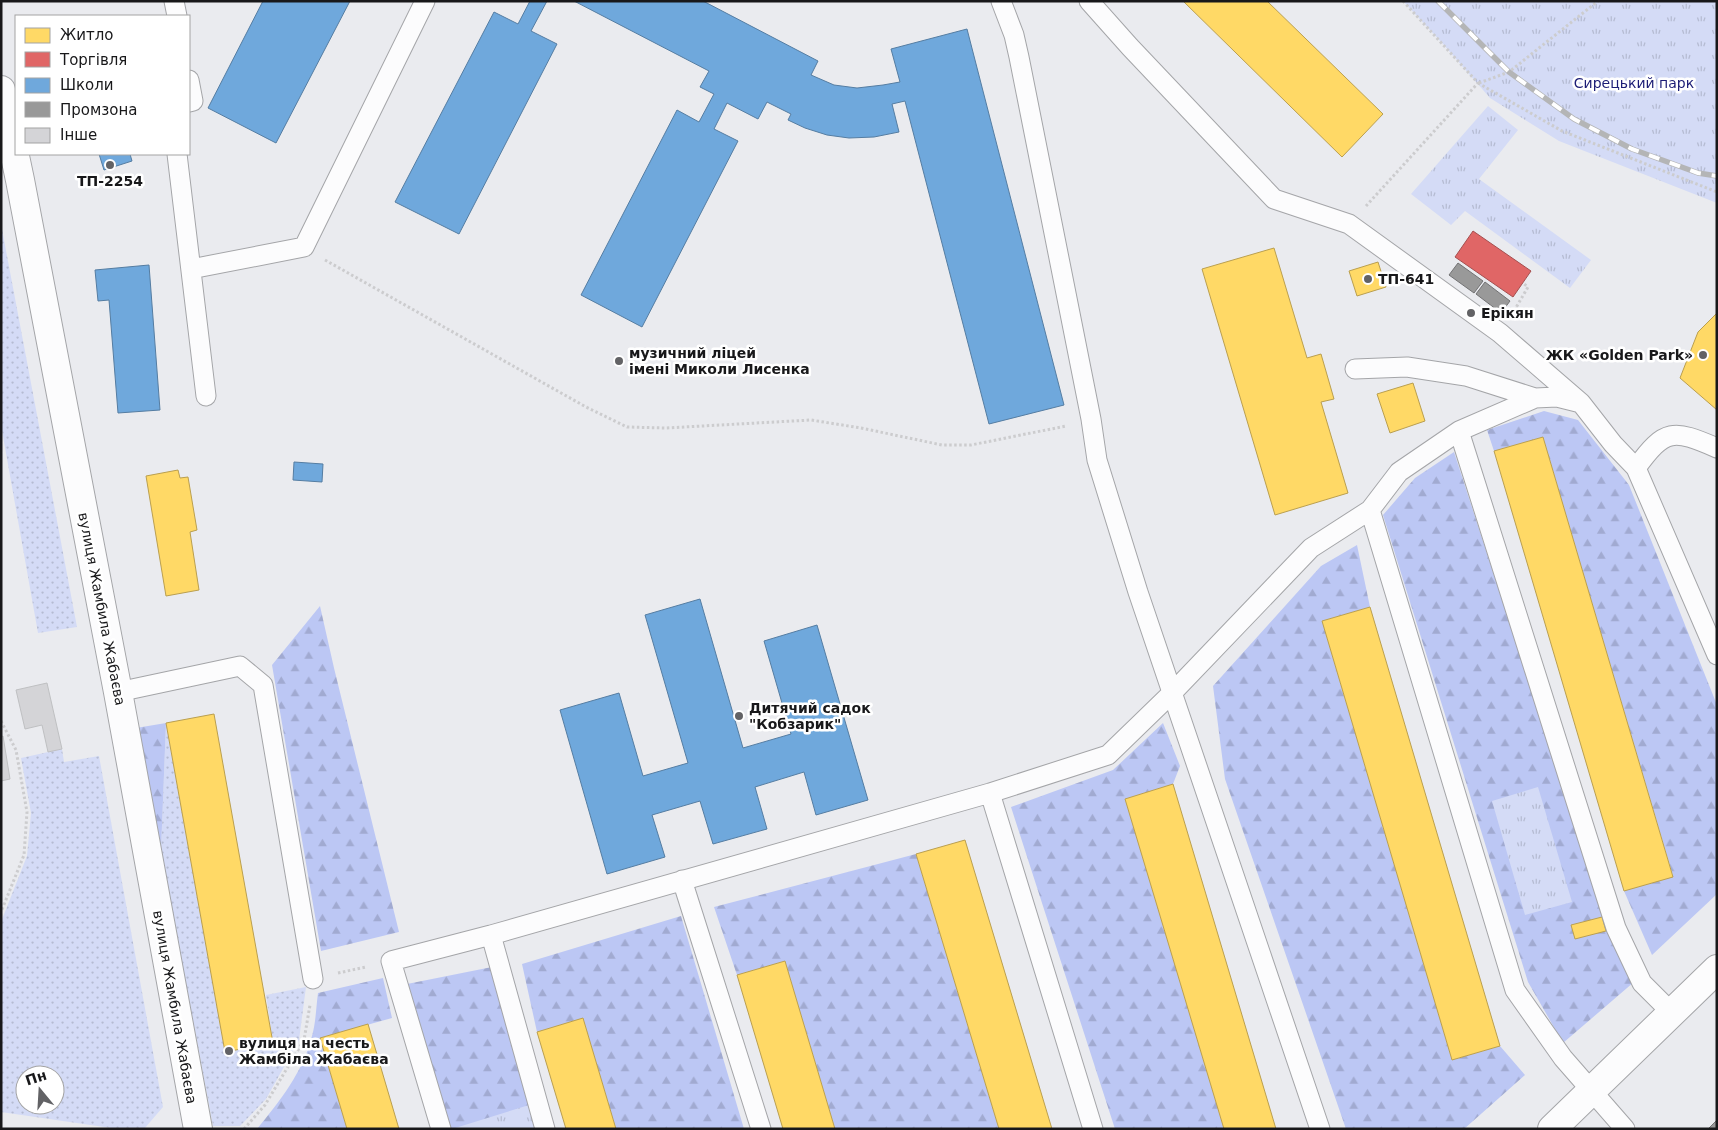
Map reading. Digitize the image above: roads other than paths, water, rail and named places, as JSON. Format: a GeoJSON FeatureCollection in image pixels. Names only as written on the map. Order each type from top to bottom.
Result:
{"type":"FeatureCollection","features":[{"type":"Feature","properties":{"kind":"street","name":"вулиця Жамбила Жабаєва"},"geometry":{"type":"LineString","coordinates":[[1,90],[13,133]]}},
{"type":"Feature","properties":{"kind":"street","name":"вулиця Жамбила Жабаєва"},"geometry":{"type":"LineString","coordinates":[[17,155],[198,1129]]}},
{"type":"Feature","properties":{"kind":"street"},"geometry":{"type":"LineString","coordinates":[[1552,1129],[1717,969]]}},
{"type":"Feature","properties":{"kind":"lane"},"geometry":{"type":"LineString","coordinates":[[174,1],[177,15]]}},
{"type":"Feature","properties":{"kind":"lane"},"geometry":{"type":"LineString","coordinates":[[191,269],[304,247],[425,1]]}},
{"type":"Feature","properties":{"kind":"lane"},"geometry":{"type":"LineString","coordinates":[[1001,1],[1014,35],[1019,57],[1091,420],[1097,460],[1138,592],[1320,1129]]}},
{"type":"Feature","properties":{"kind":"lane"},"geometry":{"type":"LineString","coordinates":[[1089,1],[1130,48],[1274,199],[1349,224],[1500,333],[1581,403],[1612,444],[1636,468],[1717,655]]}},
{"type":"Feature","properties":{"kind":"lane"},"geometry":{"type":"LineString","coordinates":[[190,85],[193,101],[190,102]]}},
{"type":"Feature","properties":{"kind":"lane"},"geometry":{"type":"LineString","coordinates":[[177,155],[206,396]]}},
{"type":"Feature","properties":{"kind":"lane"},"geometry":{"type":"LineString","coordinates":[[1355,368],[1407,367],[1466,376],[1535,398],[1557,397],[1581,403]]}},
{"type":"Feature","properties":{"kind":"lane"},"geometry":{"type":"LineString","coordinates":[[441,1129],[391,961],[491,935],[990,793],[1108,755],[1173,692],[1311,548],[1370,510],[1399,472],[1460,431],[1535,398]]}},
{"type":"Feature","properties":{"kind":"lane"},"geometry":{"type":"LineString","coordinates":[[1460,431],[1616,928],[1642,982],[1672,1013]]}},
{"type":"Feature","properties":{"kind":"lane"},"geometry":{"type":"LineString","coordinates":[[1636,468],[1652,446],[1670,436],[1688,436],[1717,448]]}},
{"type":"Feature","properties":{"kind":"lane"},"geometry":{"type":"LineString","coordinates":[[1370,510],[1515,990],[1563,1058],[1593,1090],[1625,1129]]}},
{"type":"Feature","properties":{"kind":"lane"},"geometry":{"type":"LineString","coordinates":[[118,692],[240,666],[263,685],[314,978]]}},
{"type":"Feature","properties":{"kind":"lane"},"geometry":{"type":"LineString","coordinates":[[990,793],[1093,1129]]}},
{"type":"Feature","properties":{"kind":"lane"},"geometry":{"type":"LineString","coordinates":[[682,880],[761,1129]]}},
{"type":"Feature","properties":{"kind":"lane"},"geometry":{"type":"LineString","coordinates":[[491,935],[545,1129]]}},
{"type":"Feature","properties":{"kind":"railway"},"geometry":{"type":"LineString","coordinates":[[1438,1],[1509,72],[1574,119],[1632,149],[1698,173],[1717,176]]}},
{"type":"Feature","properties":{"kind":"place","name":"ТП-2254"},"geometry":{"type":"Point","coordinates":[110,165]}},
{"type":"Feature","properties":{"kind":"place","name":"ТП-641"},"geometry":{"type":"Point","coordinates":[1368,279]}},
{"type":"Feature","properties":{"kind":"place","name":"Ерікян"},"geometry":{"type":"Point","coordinates":[1471,313]}},
{"type":"Feature","properties":{"kind":"place","name":"ЖК «Golden Park»"},"geometry":{"type":"Point","coordinates":[1703,355]}},
{"type":"Feature","properties":{"kind":"place","name":"музичний ліцей імені Миколи Лисенка"},"geometry":{"type":"Point","coordinates":[619,361]}},
{"type":"Feature","properties":{"kind":"place","name":"Дитячий садок \"Кобзарик\""},"geometry":{"type":"Point","coordinates":[739,716]}},
{"type":"Feature","properties":{"kind":"place","name":"вулиця на честь Жамбіла Жабаєва"},"geometry":{"type":"Point","coordinates":[229,1051]}},
{"type":"Feature","properties":{"kind":"park label","name":"Сирецький парк"},"geometry":{"type":"Point","coordinates":[1634,83]}}]}
